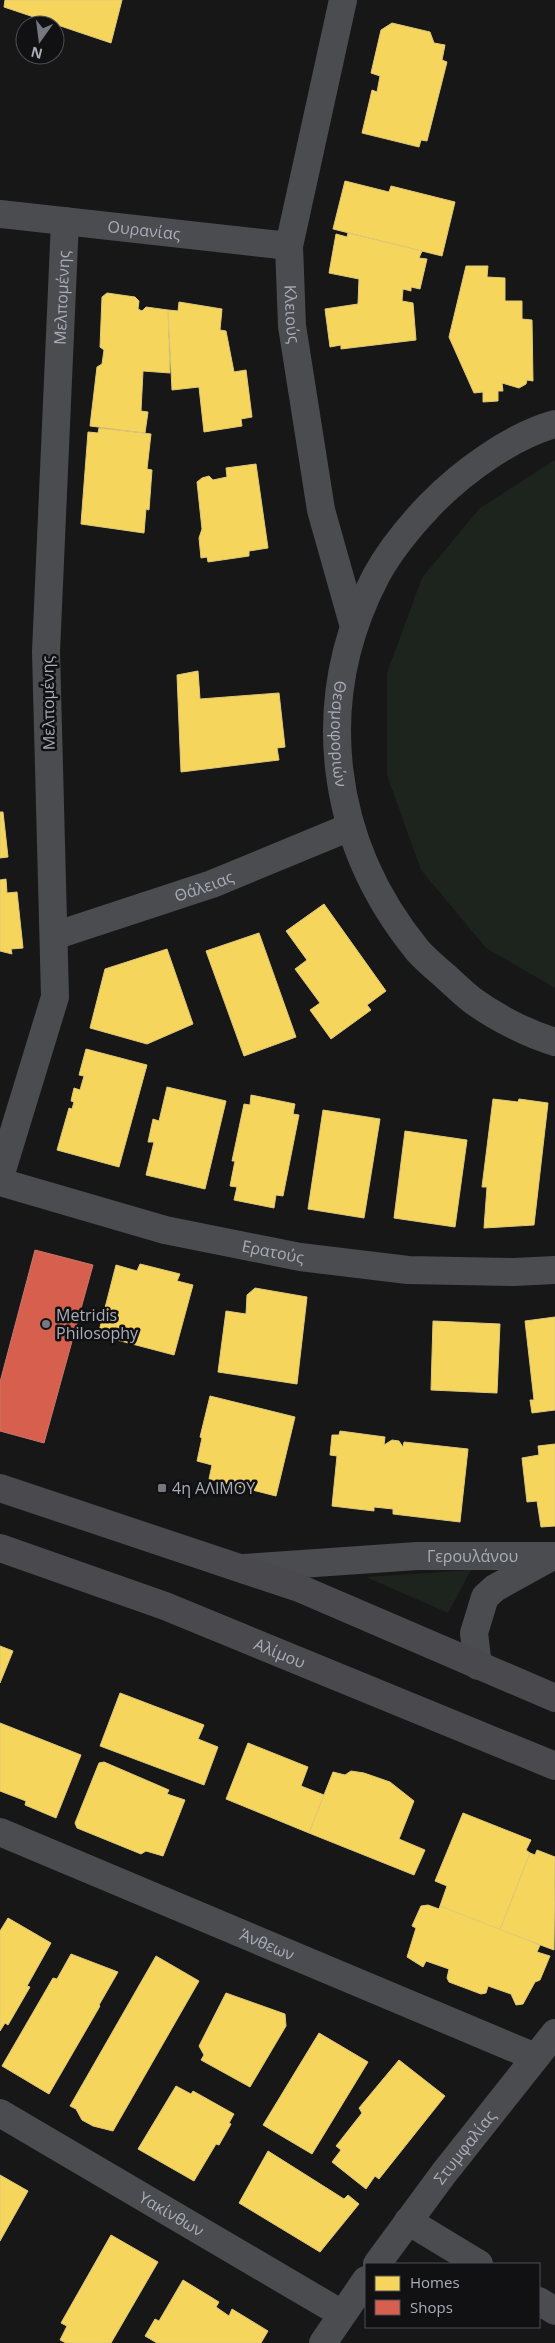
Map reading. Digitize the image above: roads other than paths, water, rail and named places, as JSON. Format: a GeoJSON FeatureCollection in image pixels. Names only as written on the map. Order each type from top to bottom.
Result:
{"type":"FeatureCollection","features":[{"type":"Feature","properties":{"kind":"main road"},"geometry":{"type":"LineString","coordinates":[[0,1488],[244,1568],[299,1588],[555,1698]]}},
{"type":"Feature","properties":{"kind":"main road","name":"Αλίμου"},"geometry":{"type":"LineString","coordinates":[[0,1548],[182,1613],[555,1766]]}},
{"type":"Feature","properties":{"kind":"street","name":"Κλειούς"},"geometry":{"type":"LineString","coordinates":[[343,0],[289,246],[292,326],[320,510],[354,627]]}},
{"type":"Feature","properties":{"kind":"street","name":"Ουρανίας"},"geometry":{"type":"LineString","coordinates":[[0,214],[289,246]]}},
{"type":"Feature","properties":{"kind":"street","name":"Μελπομένης"},"geometry":{"type":"LineString","coordinates":[[0,1177],[55,997],[46,652],[65,221]]}},
{"type":"Feature","properties":{"kind":"street","name":"Θεσμοφοριών"},"geometry":{"type":"LineString","coordinates":[[555,424],[495,452],[449,486],[409,528],[377,574],[354,627],[341,676],[336,727],[339,778],[350,827],[378,893],[419,952],[472,1000],[535,1036],[555,1042]]}},
{"type":"Feature","properties":{"kind":"street","name":"Θάλειας"},"geometry":{"type":"LineString","coordinates":[[54,936],[212,884],[350,827]]}},
{"type":"Feature","properties":{"kind":"street","name":"Ερατούς"},"geometry":{"type":"LineString","coordinates":[[0,1182],[165,1230],[300,1257],[408,1270],[514,1272],[555,1270]]}},
{"type":"Feature","properties":{"kind":"street","name":"Γερουλάνου"},"geometry":{"type":"LineString","coordinates":[[244,1568],[417,1556],[554,1556]]}},
{"type":"Feature","properties":{"kind":"street","name":"Γερουλάνου"},"geometry":{"type":"LineString","coordinates":[[478,1666],[474,1633],[485,1597],[495,1588],[554,1556]]}},
{"type":"Feature","properties":{"kind":"street","name":"Άνθεων"},"geometry":{"type":"LineString","coordinates":[[0,1832],[535,2058]]}},
{"type":"Feature","properties":{"kind":"street","name":"Στυμφαλίας"},"geometry":{"type":"LineString","coordinates":[[378,2263],[408,2221],[555,2033]]}},
{"type":"Feature","properties":{"kind":"street","name":"Υακίνθων"},"geometry":{"type":"LineString","coordinates":[[0,2113],[342,2314]]}},
{"type":"Feature","properties":{"kind":"street"},"geometry":{"type":"LineString","coordinates":[[408,2221],[477,2263]]}},
{"type":"Feature","properties":{"kind":"street"},"geometry":{"type":"LineString","coordinates":[[323,2343],[365,2281]]}},
{"type":"Feature","properties":{"kind":"street"},"geometry":{"type":"LineString","coordinates":[[540,2302],[555,2311]]}},
{"type":"Feature","properties":{"kind":"place","name":"Metridis Philosophy"},"geometry":{"type":"Point","coordinates":[46,1324]}},
{"type":"Feature","properties":{"kind":"place","name":"4η ΑΛΙΜΟΥ"},"geometry":{"type":"Point","coordinates":[162,1488]}}]}
